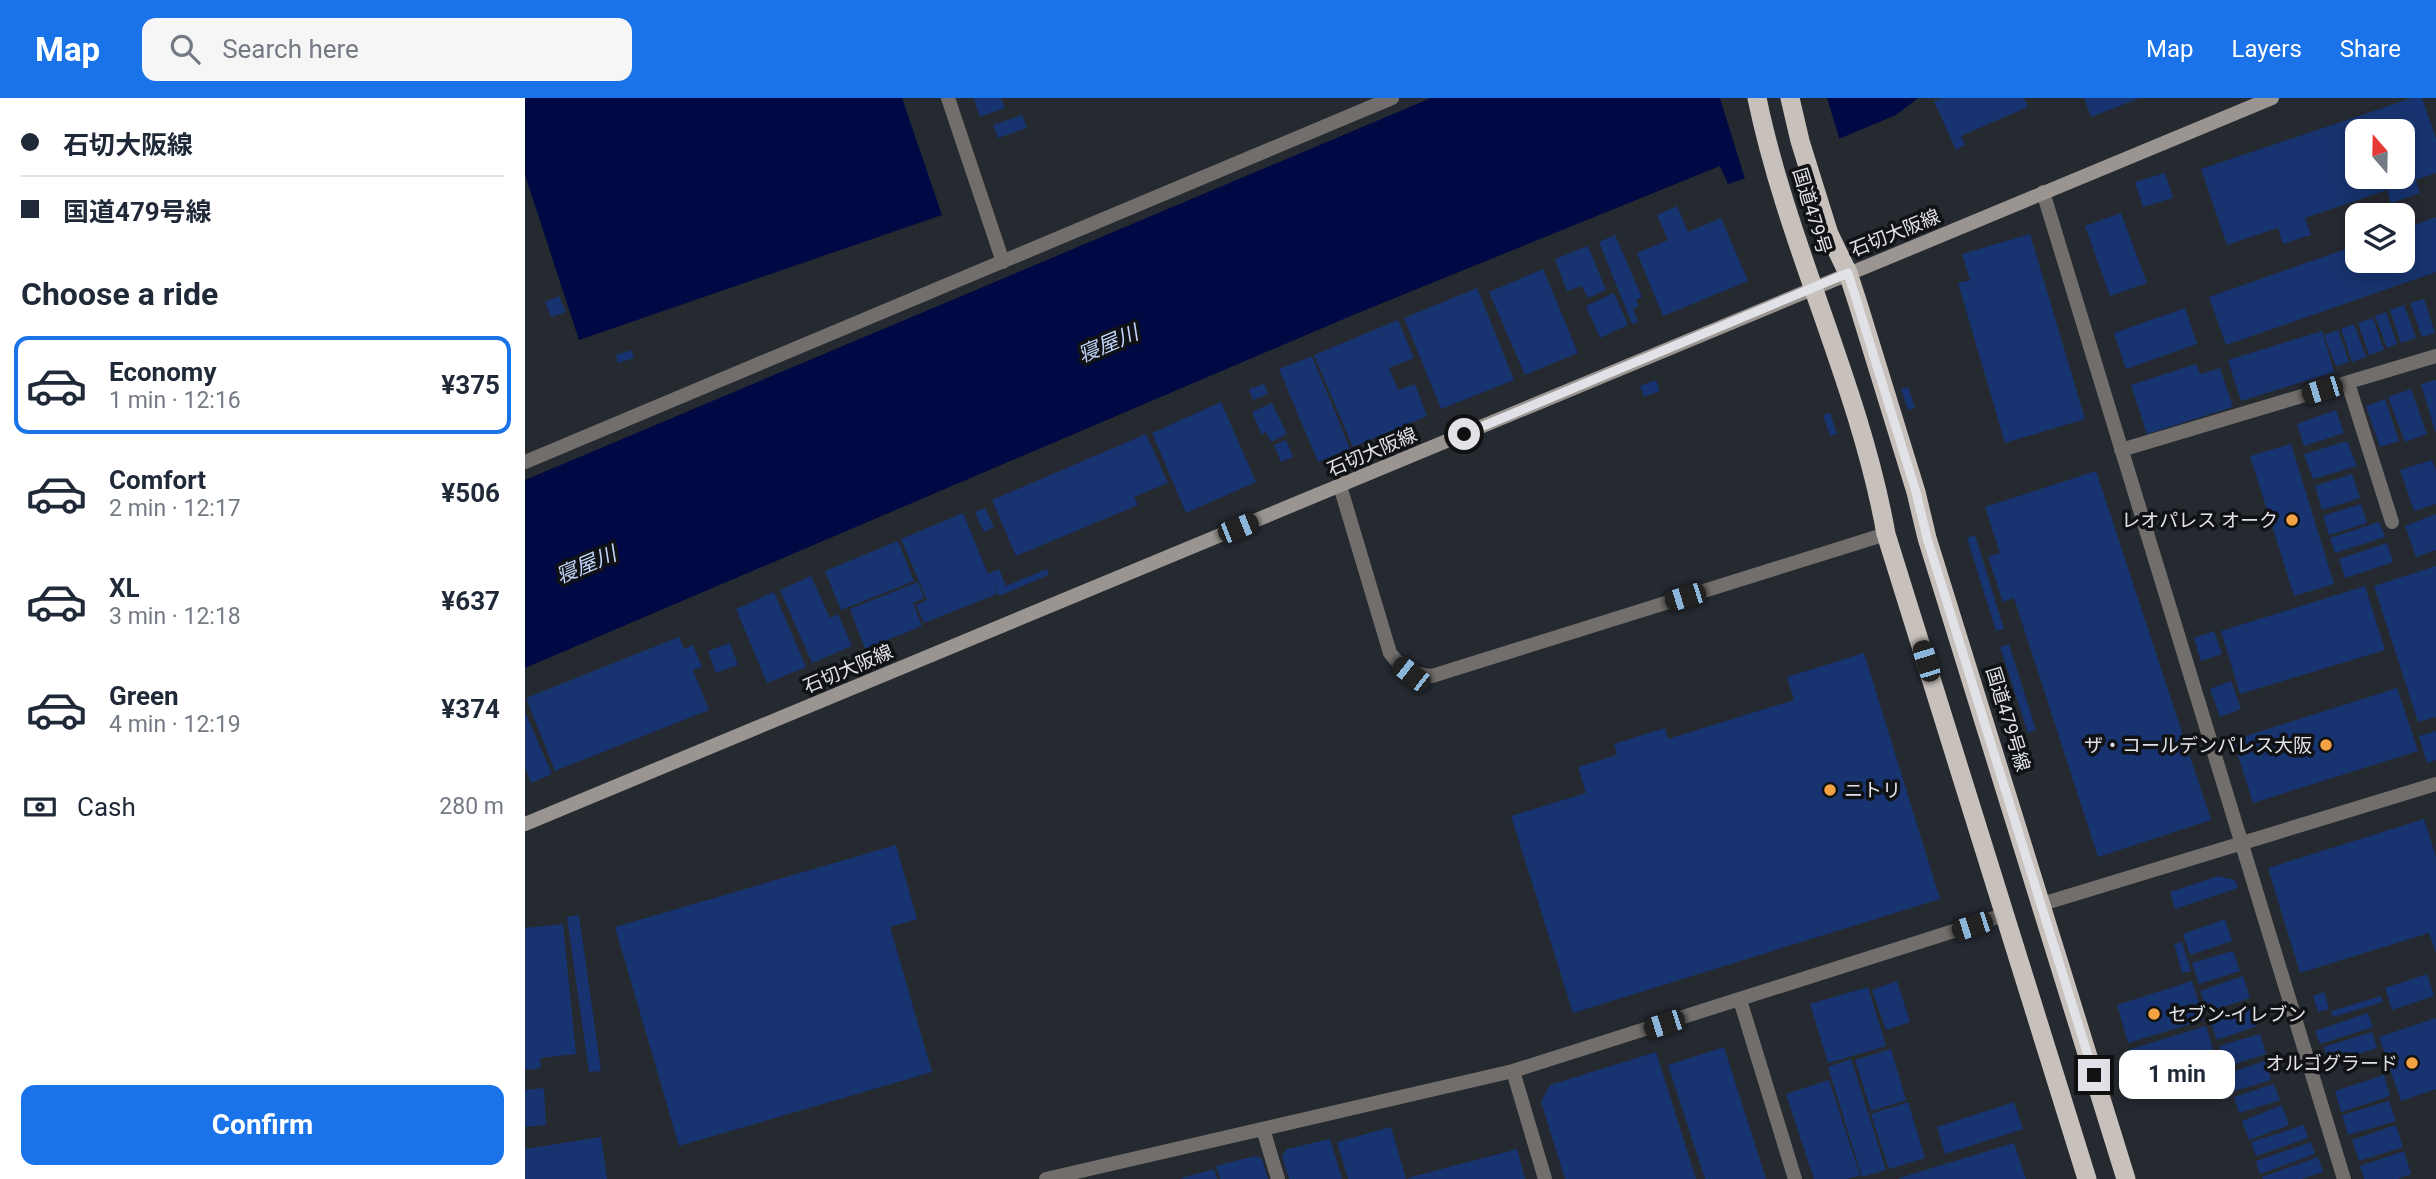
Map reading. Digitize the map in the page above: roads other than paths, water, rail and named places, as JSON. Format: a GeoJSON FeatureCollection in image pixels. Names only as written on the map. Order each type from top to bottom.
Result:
{"type":"FeatureCollection","features":[{"type":"Feature","properties":{"kind":"highway","name":"国道479号"},"geometry":{"type":"LineString","coordinates":[[1757,98],[1766,142],[1797,246],[1826,319],[1876,479],[1886,534],[2087,1179]]}},
{"type":"Feature","properties":{"kind":"highway","name":"国道479号"},"geometry":{"type":"LineString","coordinates":[[1790,98],[1800,141],[1829,234],[1848,273]]}},
{"type":"Feature","properties":{"kind":"highway","name":"国道479号線"},"geometry":{"type":"LineString","coordinates":[[1848,273],[1916,492],[1927,538],[2126,1179]]}},
{"type":"Feature","properties":{"kind":"main road","name":"石切大阪線"},"geometry":{"type":"LineString","coordinates":[[525,824],[2271,98]]}},
{"type":"Feature","properties":{"kind":"street"},"geometry":{"type":"LineString","coordinates":[[948,98],[1003,262]]}},
{"type":"Feature","properties":{"kind":"street"},"geometry":{"type":"LineString","coordinates":[[525,462],[1392,98]]}},
{"type":"Feature","properties":{"kind":"street"},"geometry":{"type":"LineString","coordinates":[[2043,192],[2344,1179]]}},
{"type":"Feature","properties":{"kind":"street"},"geometry":{"type":"LineString","coordinates":[[2121,450],[2436,356]]}},
{"type":"Feature","properties":{"kind":"street"},"geometry":{"type":"LineString","coordinates":[[2348,383],[2392,522]]}},
{"type":"Feature","properties":{"kind":"street"},"geometry":{"type":"LineString","coordinates":[[1340,486],[1390,653],[1399,665],[1411,674],[1433,676],[1886,534]]}},
{"type":"Feature","properties":{"kind":"street"},"geometry":{"type":"LineString","coordinates":[[2042,904],[2436,784]]}},
{"type":"Feature","properties":{"kind":"street"},"geometry":{"type":"LineString","coordinates":[[1046,1179],[1513,1071],[2004,915]]}},
{"type":"Feature","properties":{"kind":"street"},"geometry":{"type":"LineString","coordinates":[[1740,1000],[1795,1179]]}},
{"type":"Feature","properties":{"kind":"street"},"geometry":{"type":"LineString","coordinates":[[1513,1071],[1545,1179]]}},
{"type":"Feature","properties":{"kind":"street"},"geometry":{"type":"LineString","coordinates":[[1263,1129],[1278,1179]]}},
{"type":"Feature","properties":{"kind":"water"},"geometry":{"type":"Polygon","coordinates":[[[525,98],[902,98],[942,215],[579,340],[525,175],[525,98]]]}},
{"type":"Feature","properties":{"kind":"water","name":"寝屋川"},"geometry":{"type":"Polygon","coordinates":[[[1431,98],[1918,98],[1896,115],[1743,179],[1728,184],[1720,166],[1353,315],[525,668],[525,480],[1431,98]]]}},
{"type":"Feature","properties":{"kind":"place","name":"レオパレス オーク"},"geometry":{"type":"Point","coordinates":[2292,520]}},
{"type":"Feature","properties":{"kind":"place","name":"ザ・コールデンパレス大阪"},"geometry":{"type":"Point","coordinates":[2326,745]}},
{"type":"Feature","properties":{"kind":"place","name":"ニトリ"},"geometry":{"type":"Point","coordinates":[1830,790]}},
{"type":"Feature","properties":{"kind":"place","name":"セブン-イレブン"},"geometry":{"type":"Point","coordinates":[2154,1014]}},
{"type":"Feature","properties":{"kind":"place","name":"オルゴグラード"},"geometry":{"type":"Point","coordinates":[2412,1063]}}]}
